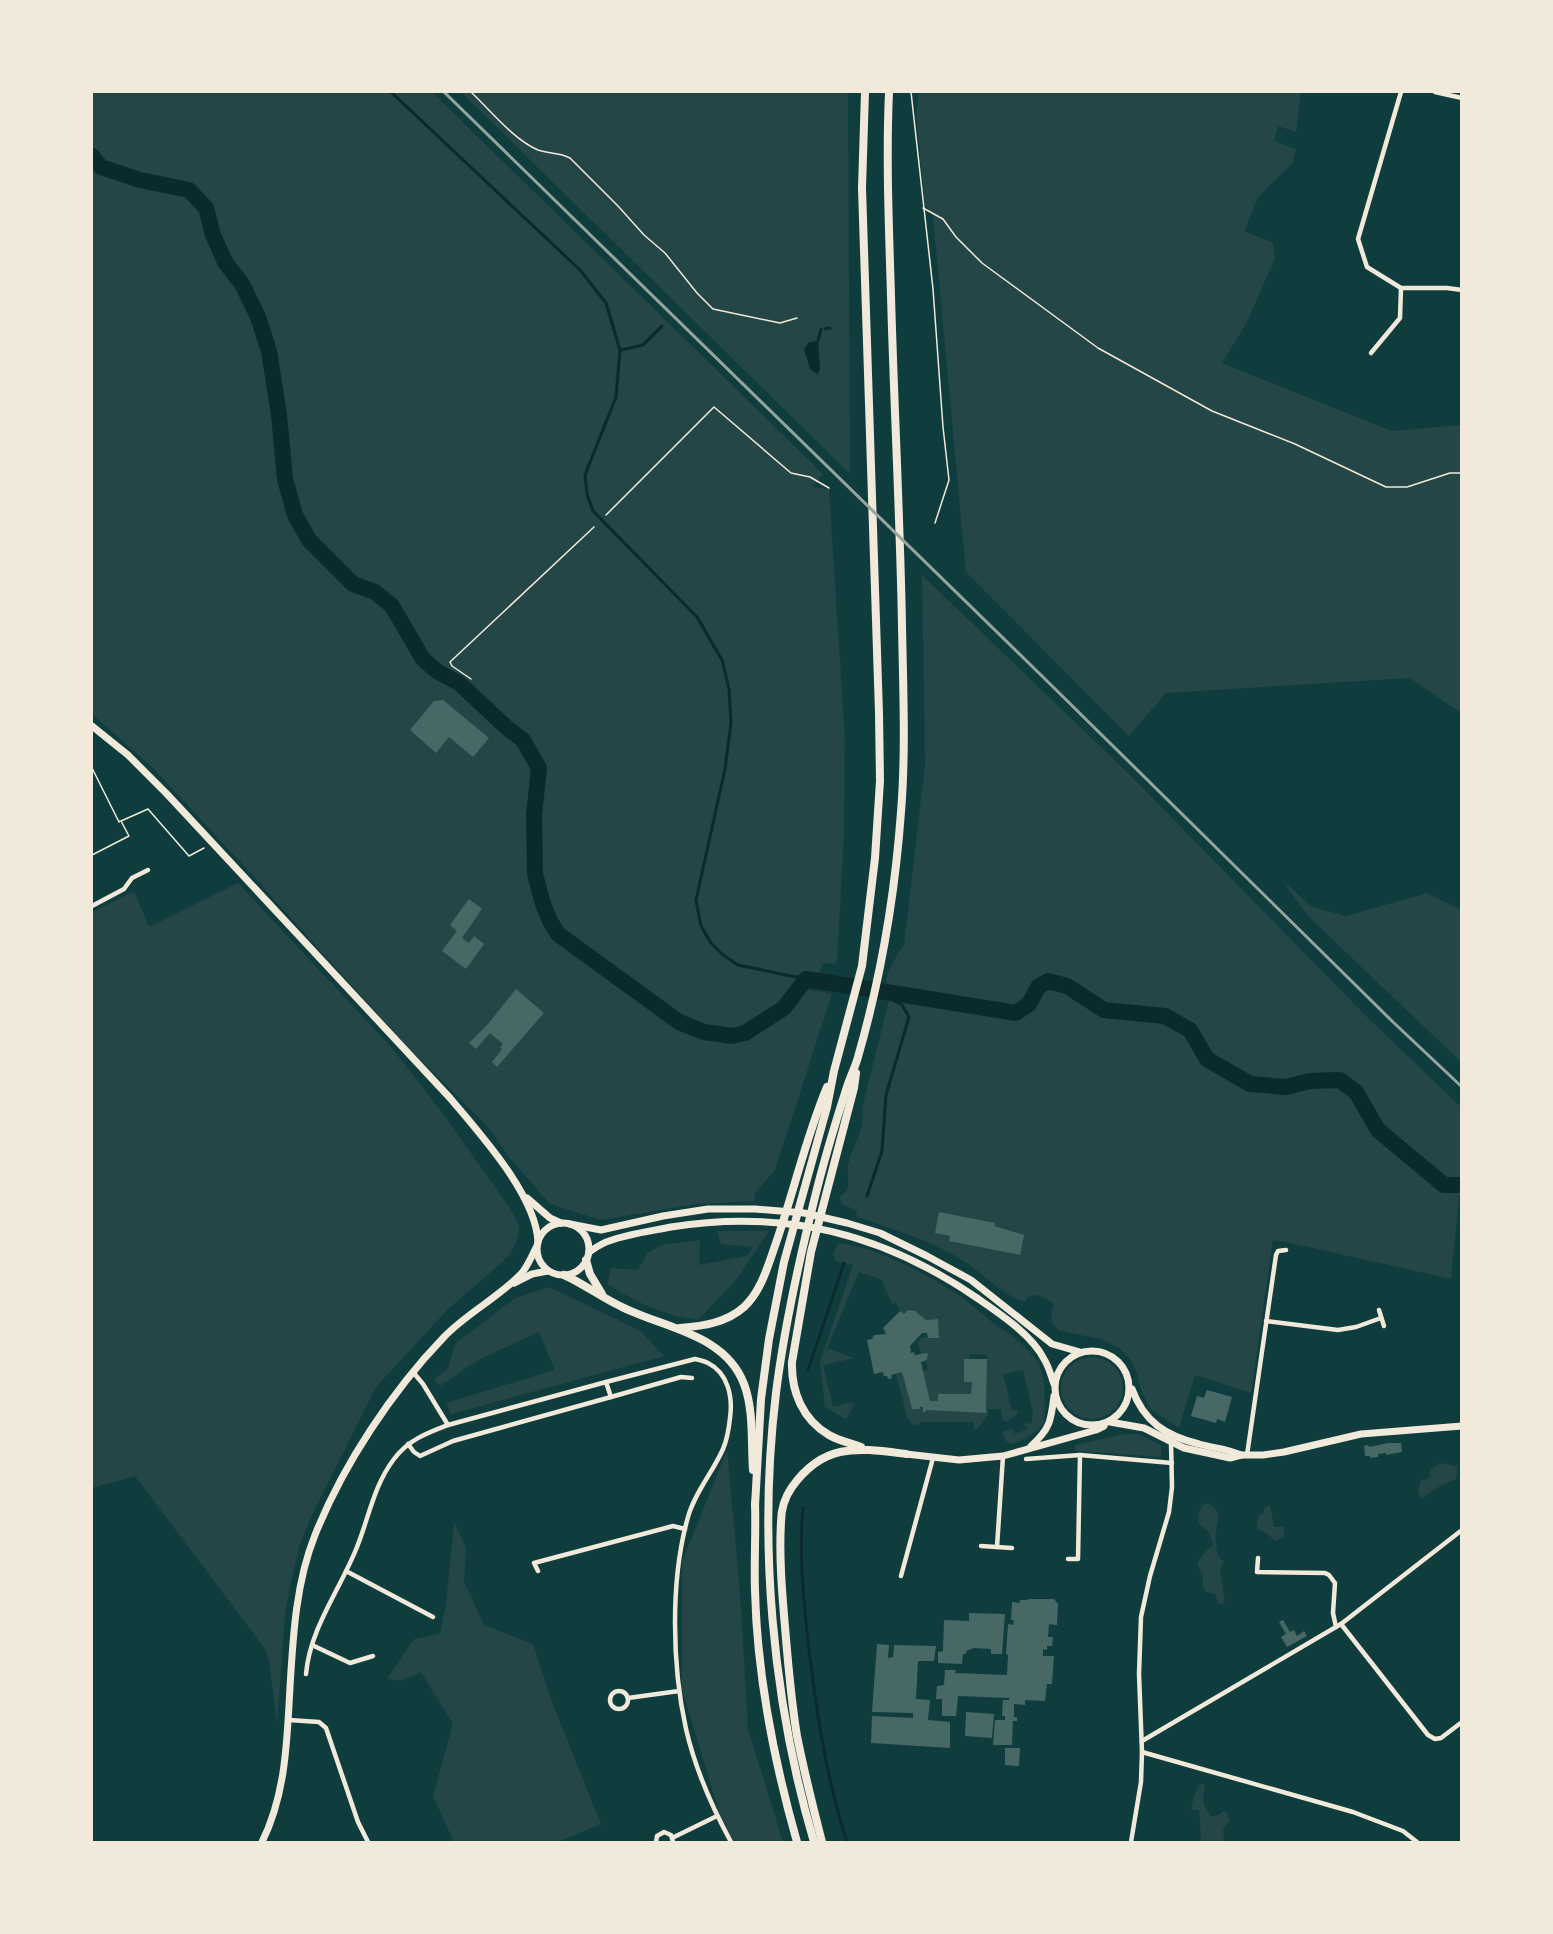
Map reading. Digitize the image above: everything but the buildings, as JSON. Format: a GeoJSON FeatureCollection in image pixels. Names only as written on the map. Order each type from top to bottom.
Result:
{"type":"FeatureCollection","features":[{"type":"Feature","properties":{"kind":"highway"},"geometry":{"type":"LineString","coordinates":[[797,1842],[774,1748],[765,1690],[755,1591],[755,1506],[761,1399],[769,1339],[784,1262],[827,1107],[834,1071],[862,966],[875,858],[880,782],[875,557],[862,188],[865,92]]}},
{"type":"Feature","properties":{"kind":"highway"},"geometry":{"type":"LineString","coordinates":[[814,1842],[790,1743],[779,1675],[771,1587],[769,1507],[771,1448],[786,1327],[815,1198],[856,1062],[880,968],[896,873],[902,808],[904,742],[901,558],[887,180],[889,92]]}},
{"type":"Feature","properties":{"kind":"highway"},"geometry":{"type":"LineString","coordinates":[[856,1062],[854,1088],[811,1252],[792,1362],[792,1375],[794,1390],[802,1408],[814,1423],[829,1435],[868,1449]]}},
{"type":"Feature","properties":{"kind":"highway"},"geometry":{"type":"LineString","coordinates":[[675,1328],[700,1327],[721,1321],[737,1312],[753,1297],[764,1275],[818,1109],[834,1071]]}},
{"type":"Feature","properties":{"kind":"highway"},"geometry":{"type":"LineString","coordinates":[[586,1260],[590,1274],[604,1298]]}},
{"type":"Feature","properties":{"kind":"highway"},"geometry":{"type":"LineString","coordinates":[[564,1275],[622,1307],[714,1346],[733,1363],[744,1382],[749,1407],[755,1506]]}},
{"type":"Feature","properties":{"kind":"highway"},"geometry":{"type":"LineString","coordinates":[[822,1842],[797,1734],[789,1674],[782,1583],[781,1520],[784,1503],[791,1489],[806,1471],[832,1453],[841,1450],[868,1449],[906,1454]]}},
{"type":"Feature","properties":{"kind":"main road"},"geometry":{"type":"LineString","coordinates":[[92,726],[147,774],[450,1098],[485,1141],[525,1197],[535,1220],[539,1261],[548,1271]]}},
{"type":"Feature","properties":{"kind":"main road"},"geometry":{"type":"LineString","coordinates":[[525,1197],[550,1218],[561,1223],[601,1230],[708,1209],[770,1210],[804,1214],[880,1233],[971,1280],[1052,1344],[1080,1352],[1091,1351],[1112,1357],[1120,1363],[1126,1373],[1141,1410],[1155,1424],[1187,1440],[1244,1455]]}},
{"type":"Feature","properties":{"kind":"main road"},"geometry":{"type":"LineString","coordinates":[[589,1252],[608,1241],[647,1231],[702,1222],[754,1221],[803,1224],[878,1244],[918,1261],[951,1280],[1020,1330],[1038,1348],[1054,1384]]}},
{"type":"Feature","properties":{"kind":"main road"},"geometry":{"type":"LineString","coordinates":[[262,1842],[271,1822],[282,1782],[289,1720],[294,1634],[306,1560],[315,1535],[360,1448],[413,1372],[456,1326],[522,1273],[544,1230],[561,1223]]}},
{"type":"Feature","properties":{"kind":"main road"},"geometry":{"type":"LineString","coordinates":[[506,1287],[532,1275],[548,1271],[564,1275],[577,1270],[586,1260],[589,1252],[586,1237],[570,1224]]}},
{"type":"Feature","properties":{"kind":"main road"},"geometry":{"type":"LineString","coordinates":[[1030,1448],[1045,1434],[1050,1424],[1054,1384],[1062,1364],[1080,1352]]}},
{"type":"Feature","properties":{"kind":"main road"},"geometry":{"type":"LineString","coordinates":[[906,1454],[959,1460],[1003,1456],[1096,1430],[1120,1414],[1130,1395],[1130,1384]]}},
{"type":"Feature","properties":{"kind":"main road"},"geometry":{"type":"LineString","coordinates":[[1054,1394],[1060,1407],[1076,1422],[1085,1425],[1109,1422],[1144,1428],[1200,1453],[1230,1458],[1284,1452],[1361,1434],[1461,1426]]}},
{"type":"Feature","properties":{"kind":"street"},"geometry":{"type":"LineString","coordinates":[[1401,92],[1358,239],[1367,267],[1401,288],[1461,290]]}},
{"type":"Feature","properties":{"kind":"street"},"geometry":{"type":"LineString","coordinates":[[1435,92],[1461,98]]}},
{"type":"Feature","properties":{"kind":"street"},"geometry":{"type":"LineString","coordinates":[[1371,353],[1400,318],[1401,288]]}},
{"type":"Feature","properties":{"kind":"street"},"geometry":{"type":"LineString","coordinates":[[92,906],[124,889],[132,878],[148,870]]}},
{"type":"Feature","properties":{"kind":"street"},"geometry":{"type":"LineString","coordinates":[[1244,1455],[1276,1255],[1278,1251],[1286,1250]]}},
{"type":"Feature","properties":{"kind":"street"},"geometry":{"type":"LineString","coordinates":[[1379,1310],[1384,1326]]}},
{"type":"Feature","properties":{"kind":"street"},"geometry":{"type":"LineString","coordinates":[[1266,1321],[1346,1329],[1381,1318]]}},
{"type":"Feature","properties":{"kind":"street"},"geometry":{"type":"LineString","coordinates":[[306,1674],[307,1660],[317,1630],[358,1546],[371,1503],[395,1457],[408,1444],[426,1433],[448,1425],[606,1382],[695,1359],[708,1363],[723,1376],[730,1392],[730,1417],[723,1448],[693,1501],[685,1529],[679,1554],[675,1616],[679,1691],[687,1730],[703,1781],[717,1816],[731,1842]]}},
{"type":"Feature","properties":{"kind":"street"},"geometry":{"type":"LineString","coordinates":[[413,1372],[448,1425]]}},
{"type":"Feature","properties":{"kind":"street"},"geometry":{"type":"LineString","coordinates":[[408,1444],[420,1456],[431,1449],[453,1441],[681,1377],[692,1378]]}},
{"type":"Feature","properties":{"kind":"street"},"geometry":{"type":"LineString","coordinates":[[606,1382],[611,1397]]}},
{"type":"Feature","properties":{"kind":"street"},"geometry":{"type":"LineString","coordinates":[[1131,1842],[1140,1794],[1142,1752],[1139,1705],[1141,1617],[1150,1576],[1169,1512],[1172,1487],[1171,1442]]}},
{"type":"Feature","properties":{"kind":"street"},"geometry":{"type":"LineString","coordinates":[[1026,1459],[1080,1455],[1172,1463]]}},
{"type":"Feature","properties":{"kind":"street"},"geometry":{"type":"LineString","coordinates":[[1068,1558],[1078,1559],[1080,1455]]}},
{"type":"Feature","properties":{"kind":"street"},"geometry":{"type":"LineString","coordinates":[[997,1547],[1003,1456]]}},
{"type":"Feature","properties":{"kind":"street"},"geometry":{"type":"LineString","coordinates":[[901,1576],[933,1458]]}},
{"type":"Feature","properties":{"kind":"street"},"geometry":{"type":"LineString","coordinates":[[538,1571],[534,1563],[672,1526],[685,1529]]}},
{"type":"Feature","properties":{"kind":"street"},"geometry":{"type":"LineString","coordinates":[[1142,1741],[1339,1625],[1461,1530]]}},
{"type":"Feature","properties":{"kind":"street"},"geometry":{"type":"LineString","coordinates":[[981,1546],[1012,1548]]}},
{"type":"Feature","properties":{"kind":"street"},"geometry":{"type":"LineString","coordinates":[[1258,1558],[1257,1572],[1325,1573],[1329,1575],[1335,1583],[1333,1613],[1339,1625],[1428,1735],[1435,1739],[1441,1738],[1461,1722]]}},
{"type":"Feature","properties":{"kind":"street"},"geometry":{"type":"LineString","coordinates":[[346,1571],[434,1617]]}},
{"type":"Feature","properties":{"kind":"street"},"geometry":{"type":"LineString","coordinates":[[312,1645],[350,1663],[373,1656]]}},
{"type":"Feature","properties":{"kind":"street"},"geometry":{"type":"LineString","coordinates":[[617,1691],[625,1693],[628,1698],[627,1704],[620,1710],[614,1708],[610,1703],[610,1697],[617,1691]]}},
{"type":"Feature","properties":{"kind":"street"},"geometry":{"type":"LineString","coordinates":[[628,1698],[679,1691]]}},
{"type":"Feature","properties":{"kind":"street"},"geometry":{"type":"LineString","coordinates":[[289,1720],[319,1722],[326,1728],[358,1822],[368,1842]]}},
{"type":"Feature","properties":{"kind":"street"},"geometry":{"type":"LineString","coordinates":[[1142,1752],[1353,1812],[1403,1831],[1417,1842]]}},
{"type":"Feature","properties":{"kind":"street"},"geometry":{"type":"LineString","coordinates":[[656,1842],[657,1836],[662,1833],[669,1834],[672,1840],[717,1816]]}},
{"type":"Feature","properties":{"kind":"path"},"geometry":{"type":"LineString","coordinates":[[471,92],[520,139],[538,150],[561,153],[570,158],[644,235],[665,253],[713,309],[780,323],[797,318]]}},
{"type":"Feature","properties":{"kind":"path"},"geometry":{"type":"LineString","coordinates":[[911,92],[933,289],[949,480],[935,523]]}},
{"type":"Feature","properties":{"kind":"path"},"geometry":{"type":"LineString","coordinates":[[923,208],[943,219],[956,237],[982,263],[1098,348],[1212,411],[1295,444],[1386,487],[1407,487],[1461,473]]}},
{"type":"Feature","properties":{"kind":"path"},"geometry":{"type":"LineString","coordinates":[[606,515],[714,407],[791,473],[810,477],[829,488]]}},
{"type":"Feature","properties":{"kind":"path"},"geometry":{"type":"LineString","coordinates":[[471,679],[452,666],[450,662],[594,527]]}},
{"type":"Feature","properties":{"kind":"path"},"geometry":{"type":"LineString","coordinates":[[92,768],[119,822],[121,821],[129,836],[92,855]]}},
{"type":"Feature","properties":{"kind":"path"},"geometry":{"type":"LineString","coordinates":[[121,821],[148,809],[189,856],[213,843]]}},
{"type":"Feature","properties":{"kind":"shaded area"},"geometry":{"type":"Polygon","coordinates":[[[92,92],[432,92],[823,474],[812,487],[829,489],[845,740],[844,834],[837,961],[835,964],[823,963],[820,971],[805,989],[832,994],[775,1170],[755,1193],[754,1201],[697,1204],[601,1220],[550,1204],[508,1156],[491,1130],[401,1040],[152,767],[92,714],[92,92]]]}},
{"type":"Feature","properties":{"kind":"shaded area"},"geometry":{"type":"Polygon","coordinates":[[[461,92],[848,92],[850,474],[461,92]]]}},
{"type":"Feature","properties":{"kind":"shaded area"},"geometry":{"type":"Polygon","coordinates":[[[919,92],[1301,92],[1296,132],[1278,126],[1274,141],[1296,149],[1292,164],[1258,197],[1244,231],[1273,243],[1275,258],[1247,322],[1222,363],[1392,431],[1461,425],[1461,713],[1410,678],[1166,693],[1129,736],[966,572],[933,216],[925,205],[916,115],[919,92]]]}},
{"type":"Feature","properties":{"kind":"shaded area"},"geometry":{"type":"Polygon","coordinates":[[[818,341],[820,370],[817,374],[810,369],[804,349],[809,342],[818,341]]]}},
{"type":"Feature","properties":{"kind":"shaded area"},"geometry":{"type":"Polygon","coordinates":[[[922,575],[1128,773],[1369,1019],[1461,1107],[1461,1195],[1451,1279],[1273,1240],[1251,1393],[1195,1375],[1179,1428],[1150,1409],[1141,1390],[1136,1370],[1130,1359],[1119,1348],[1101,1339],[1060,1331],[1052,1323],[1051,1313],[1054,1304],[1044,1297],[1035,1295],[1027,1298],[1026,1301],[1019,1300],[970,1265],[939,1247],[857,1217],[856,1210],[842,1204],[839,1197],[848,1186],[848,1166],[862,1124],[862,1109],[891,992],[887,977],[904,945],[925,765],[922,575]]]}},
{"type":"Feature","properties":{"kind":"shaded area"},"geometry":{"type":"Polygon","coordinates":[[[1282,880],[1312,907],[1346,916],[1427,893],[1461,910],[1461,1062],[1308,916],[1282,880]]]}},
{"type":"Feature","properties":{"kind":"shaded area"},"geometry":{"type":"Polygon","coordinates":[[[238,883],[391,1047],[442,1112],[513,1213],[519,1227],[518,1237],[511,1253],[449,1308],[376,1387],[310,1519],[299,1547],[286,1606],[277,1724],[269,1660],[265,1649],[135,1476],[92,1488],[92,912],[134,891],[149,927],[238,883]]]}},
{"type":"Feature","properties":{"kind":"shaded area"},"geometry":{"type":"Polygon","coordinates":[[[717,1231],[769,1231],[737,1279],[698,1320],[651,1307],[607,1284],[611,1268],[638,1270],[647,1254],[662,1245],[700,1240],[699,1265],[747,1256],[753,1247],[721,1244],[717,1231]]]}},
{"type":"Feature","properties":{"kind":"shaded area"},"geometry":{"type":"Polygon","coordinates":[[[839,1243],[885,1256],[933,1279],[960,1296],[1024,1346],[1035,1358],[1042,1372],[1045,1394],[1044,1424],[1025,1439],[1011,1444],[1006,1441],[1002,1432],[1012,1428],[1015,1434],[1027,1429],[1024,1423],[1031,1424],[1033,1413],[1023,1370],[1003,1374],[1012,1411],[1018,1410],[1017,1415],[1006,1422],[1002,1419],[1001,1409],[988,1409],[988,1414],[974,1430],[974,1422],[919,1422],[919,1426],[912,1424],[907,1417],[896,1374],[902,1372],[912,1409],[923,1407],[923,1412],[926,1410],[986,1413],[987,1355],[970,1354],[969,1359],[964,1359],[964,1382],[972,1382],[971,1394],[938,1394],[938,1401],[930,1401],[923,1371],[928,1370],[926,1361],[929,1358],[926,1353],[921,1354],[917,1342],[923,1337],[939,1338],[938,1319],[926,1320],[908,1310],[904,1314],[896,1303],[892,1304],[881,1279],[859,1272],[827,1348],[855,1358],[823,1365],[833,1407],[852,1402],[854,1405],[846,1419],[825,1407],[820,1362],[853,1265],[836,1261],[833,1253],[839,1243]]]}},
{"type":"Feature","properties":{"kind":"shaded area"},"geometry":{"type":"Polygon","coordinates":[[[549,1287],[639,1330],[664,1356],[451,1414],[446,1403],[555,1370],[539,1332],[478,1360],[440,1386],[434,1380],[448,1368],[455,1344],[515,1298],[549,1287]]]}},
{"type":"Feature","properties":{"kind":"shaded area"},"geometry":{"type":"Polygon","coordinates":[[[1086,1357],[1098,1357],[1114,1366],[1121,1376],[1123,1388],[1121,1400],[1114,1410],[1098,1419],[1086,1419],[1075,1414],[1066,1405],[1061,1394],[1061,1382],[1066,1371],[1075,1362],[1086,1357]]]}},
{"type":"Feature","properties":{"kind":"shaded area"},"geometry":{"type":"Polygon","coordinates":[[[1125,1434],[1138,1434],[1161,1445],[1161,1457],[1076,1451],[1075,1445],[1125,1434]]]}},
{"type":"Feature","properties":{"kind":"shaded area"},"geometry":{"type":"Polygon","coordinates":[[[727,1450],[740,1592],[748,1729],[783,1842],[734,1842],[720,1815],[682,1689],[682,1562],[727,1450]]]}},
{"type":"Feature","properties":{"kind":"shaded area"},"geometry":{"type":"Polygon","coordinates":[[[1441,1463],[1457,1466],[1455,1480],[1443,1484],[1421,1499],[1418,1490],[1422,1479],[1429,1478],[1431,1469],[1441,1463]]]}},
{"type":"Feature","properties":{"kind":"shaded area"},"geometry":{"type":"Polygon","coordinates":[[[1208,1503],[1218,1513],[1216,1547],[1218,1556],[1224,1562],[1220,1569],[1225,1602],[1221,1605],[1217,1602],[1215,1594],[1205,1591],[1203,1575],[1197,1564],[1213,1545],[1210,1534],[1199,1523],[1198,1515],[1203,1505],[1208,1503]]]}},
{"type":"Feature","properties":{"kind":"shaded area"},"geometry":{"type":"Polygon","coordinates":[[[1269,1505],[1274,1527],[1284,1527],[1284,1536],[1275,1541],[1265,1532],[1257,1529],[1258,1517],[1269,1505]]]}},
{"type":"Feature","properties":{"kind":"shaded area"},"geometry":{"type":"Polygon","coordinates":[[[454,1522],[466,1548],[464,1582],[484,1625],[533,1644],[552,1702],[601,1824],[557,1842],[454,1842],[433,1796],[453,1724],[421,1672],[401,1681],[387,1679],[414,1639],[440,1634],[446,1604],[454,1522]]]}},
{"type":"Feature","properties":{"kind":"shaded area"},"geometry":{"type":"Polygon","coordinates":[[[1200,1784],[1205,1785],[1203,1802],[1211,1816],[1226,1811],[1230,1821],[1223,1828],[1224,1842],[1202,1842],[1199,1810],[1191,1810],[1200,1784]]]}},
{"type":"Feature","properties":{"kind":"waterway"},"geometry":{"type":"LineString","coordinates":[[391,92],[580,270],[606,303],[620,350],[616,397],[585,475],[587,494],[593,511],[697,617],[722,660],[729,689],[731,723],[725,769],[696,900],[701,926],[711,943],[738,965],[806,979]]}},
{"type":"Feature","properties":{"kind":"waterway"},"geometry":{"type":"LineString","coordinates":[[92,156],[101,167],[140,180],[189,190],[206,208],[213,235],[225,262],[242,284],[258,317],[269,351],[279,415],[285,479],[295,515],[309,540],[353,584],[375,592],[392,606],[423,659],[438,672],[459,683],[523,740],[539,768],[534,815],[535,874],[543,904],[558,934],[679,1022],[704,1032],[732,1036],[745,1033],[784,1008],[806,979],[1016,1013],[1029,1004],[1038,987],[1048,981],[1067,986],[1104,1010],[1165,1016],[1190,1030],[1207,1059],[1250,1084],[1286,1087],[1310,1081],[1340,1080],[1356,1092],[1378,1130],[1444,1185],[1462,1185]]}},
{"type":"Feature","properties":{"kind":"waterway"},"geometry":{"type":"LineString","coordinates":[[621,350],[643,345],[662,326]]}},
{"type":"Feature","properties":{"kind":"waterway"},"geometry":{"type":"LineString","coordinates":[[825,329],[830,328]]}},
{"type":"Feature","properties":{"kind":"waterway"},"geometry":{"type":"LineString","coordinates":[[818,341],[821,329]]}},
{"type":"Feature","properties":{"kind":"waterway"},"geometry":{"type":"LineString","coordinates":[[867,1196],[882,1151],[886,1095],[909,1017],[902,1005],[879,992]]}},
{"type":"Feature","properties":{"kind":"waterway"},"geometry":{"type":"LineString","coordinates":[[808,1370],[844,1263]]}},
{"type":"Feature","properties":{"kind":"waterway"},"geometry":{"type":"LineString","coordinates":[[803,1508],[801,1539],[807,1632],[822,1738],[847,1842]]}},
{"type":"Feature","properties":{"kind":"railway"},"geometry":{"type":"LineString","coordinates":[[444,92],[1462,1087]]}}]}
